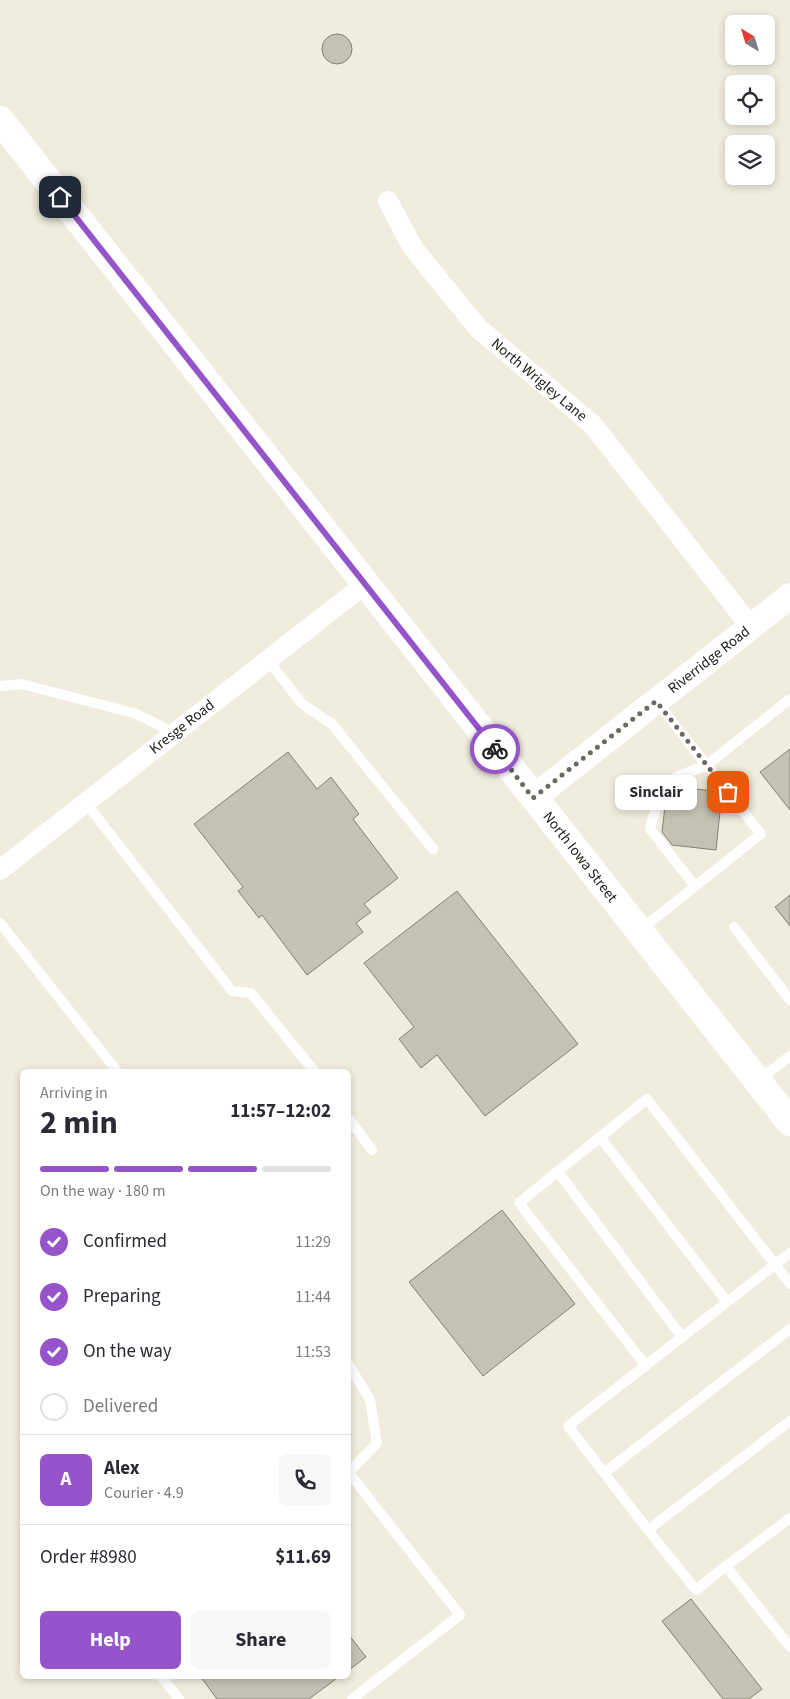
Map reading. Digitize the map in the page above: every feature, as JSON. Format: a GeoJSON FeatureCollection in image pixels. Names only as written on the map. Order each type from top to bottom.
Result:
{"type":"FeatureCollection","features":[{"type":"Feature","properties":{"kind":"main road","name":"North Iowa Street"},"geometry":{"type":"LineString","coordinates":[[0,120],[790,1122]]}},
{"type":"Feature","properties":{"kind":"street","name":"North Wrigley Lane"},"geometry":{"type":"LineString","coordinates":[[388,201],[412,248],[478,328],[503,352],[566,401],[592,425],[751,627]]}},
{"type":"Feature","properties":{"kind":"street","name":"Kresge Road"},"geometry":{"type":"LineString","coordinates":[[0,870],[365,584]]}},
{"type":"Feature","properties":{"kind":"street","name":"Riverridge Road"},"geometry":{"type":"LineString","coordinates":[[533,798],[790,596]]}},
{"type":"Feature","properties":{"kind":"lane"},"geometry":{"type":"LineString","coordinates":[[268,660],[302,704],[332,724],[433,850]]}},
{"type":"Feature","properties":{"kind":"lane"},"geometry":{"type":"LineString","coordinates":[[0,686],[21,684],[134,713],[175,733]]}},
{"type":"Feature","properties":{"kind":"lane"},"geometry":{"type":"LineString","coordinates":[[695,886],[650,829],[660,793],[676,778],[707,765],[790,699]]}},
{"type":"Feature","properties":{"kind":"lane"},"geometry":{"type":"LineString","coordinates":[[638,931],[762,834],[656,701]]}},
{"type":"Feature","properties":{"kind":"lane"},"geometry":{"type":"LineString","coordinates":[[86,803],[232,991],[251,994],[312,1069]]}},
{"type":"Feature","properties":{"kind":"lane"},"geometry":{"type":"LineString","coordinates":[[0,923],[115,1069]]}},
{"type":"Feature","properties":{"kind":"lane"},"geometry":{"type":"LineString","coordinates":[[734,927],[790,1000]]}},
{"type":"Feature","properties":{"kind":"lane"},"geometry":{"type":"LineString","coordinates":[[757,1081],[790,1056]]}},
{"type":"Feature","properties":{"kind":"lane"},"geometry":{"type":"LineString","coordinates":[[646,1366],[519,1204],[648,1099],[790,1284]]}},
{"type":"Feature","properties":{"kind":"lane"},"geometry":{"type":"LineString","coordinates":[[351,1121],[372,1150]]}},
{"type":"Feature","properties":{"kind":"lane"},"geometry":{"type":"LineString","coordinates":[[600,1137],[727,1302]]}},
{"type":"Feature","properties":{"kind":"lane"},"geometry":{"type":"LineString","coordinates":[[558,1172],[682,1338]]}},
{"type":"Feature","properties":{"kind":"lane"},"geometry":{"type":"LineString","coordinates":[[790,1253],[568,1426],[696,1590],[790,1518]]}},
{"type":"Feature","properties":{"kind":"lane"},"geometry":{"type":"LineString","coordinates":[[604,1473],[790,1329]]}},
{"type":"Feature","properties":{"kind":"lane"},"geometry":{"type":"LineString","coordinates":[[351,1368],[370,1400],[377,1443],[351,1470]]}},
{"type":"Feature","properties":{"kind":"lane"},"geometry":{"type":"LineString","coordinates":[[648,1530],[790,1421]]}},
{"type":"Feature","properties":{"kind":"lane"},"geometry":{"type":"LineString","coordinates":[[351,1475],[460,1615],[352,1699]]}},
{"type":"Feature","properties":{"kind":"lane"},"geometry":{"type":"LineString","coordinates":[[726,1566],[790,1647]]}},
{"type":"Feature","properties":{"kind":"lane"},"geometry":{"type":"LineString","coordinates":[[163,1679],[179,1699]]}},
{"type":"Feature","properties":{"kind":"building"},"geometry":{"type":"Polygon","coordinates":[[[337,34],[343,35],[351,43],[351,55],[343,63],[337,64],[331,63],[323,55],[322,49],[323,43],[331,35],[337,34]]]}},
{"type":"Feature","properties":{"kind":"building"},"geometry":{"type":"Polygon","coordinates":[[[790,749],[790,810],[760,772],[790,749]]]}},
{"type":"Feature","properties":{"kind":"building"},"geometry":{"type":"Polygon","coordinates":[[[288,752],[317,789],[331,777],[359,814],[353,819],[398,878],[364,904],[371,912],[356,923],[363,932],[307,975],[262,915],[259,918],[238,891],[243,887],[194,824],[288,752]]]}},
{"type":"Feature","properties":{"kind":"building"},"geometry":{"type":"Polygon","coordinates":[[[679,787],[722,792],[716,850],[672,845],[662,832],[666,797],[679,787]]]}},
{"type":"Feature","properties":{"kind":"building"},"geometry":{"type":"Polygon","coordinates":[[[457,891],[578,1044],[485,1116],[437,1055],[421,1068],[399,1039],[414,1027],[364,963],[457,891]]]}},
{"type":"Feature","properties":{"kind":"building"},"geometry":{"type":"Polygon","coordinates":[[[790,895],[790,926],[775,907],[790,895]]]}},
{"type":"Feature","properties":{"kind":"building"},"geometry":{"type":"Polygon","coordinates":[[[502,1210],[575,1304],[483,1376],[409,1282],[502,1210]]]}},
{"type":"Feature","properties":{"kind":"building"},"geometry":{"type":"Polygon","coordinates":[[[691,1599],[762,1689],[749,1699],[723,1699],[662,1621],[691,1599]]]}},
{"type":"Feature","properties":{"kind":"building"},"geometry":{"type":"Polygon","coordinates":[[[351,1638],[366,1657],[351,1668],[351,1638]]]}},
{"type":"Feature","properties":{"kind":"building"},"geometry":{"type":"Polygon","coordinates":[[[202,1679],[336,1679],[309,1699],[217,1699],[202,1679]]]}},
{"type":"Feature","properties":{"kind":"way so far"},"geometry":{"type":"LineString","coordinates":[[495,749],[533,798],[656,701],[728,792]]}},
{"type":"Feature","properties":{"kind":"place","name":"Sinclair"},"geometry":{"type":"Point","coordinates":[728,792]}},
{"type":"Feature","properties":{"kind":"route"},"geometry":{"type":"LineString","coordinates":[[60,197],[495,749]]}}]}
